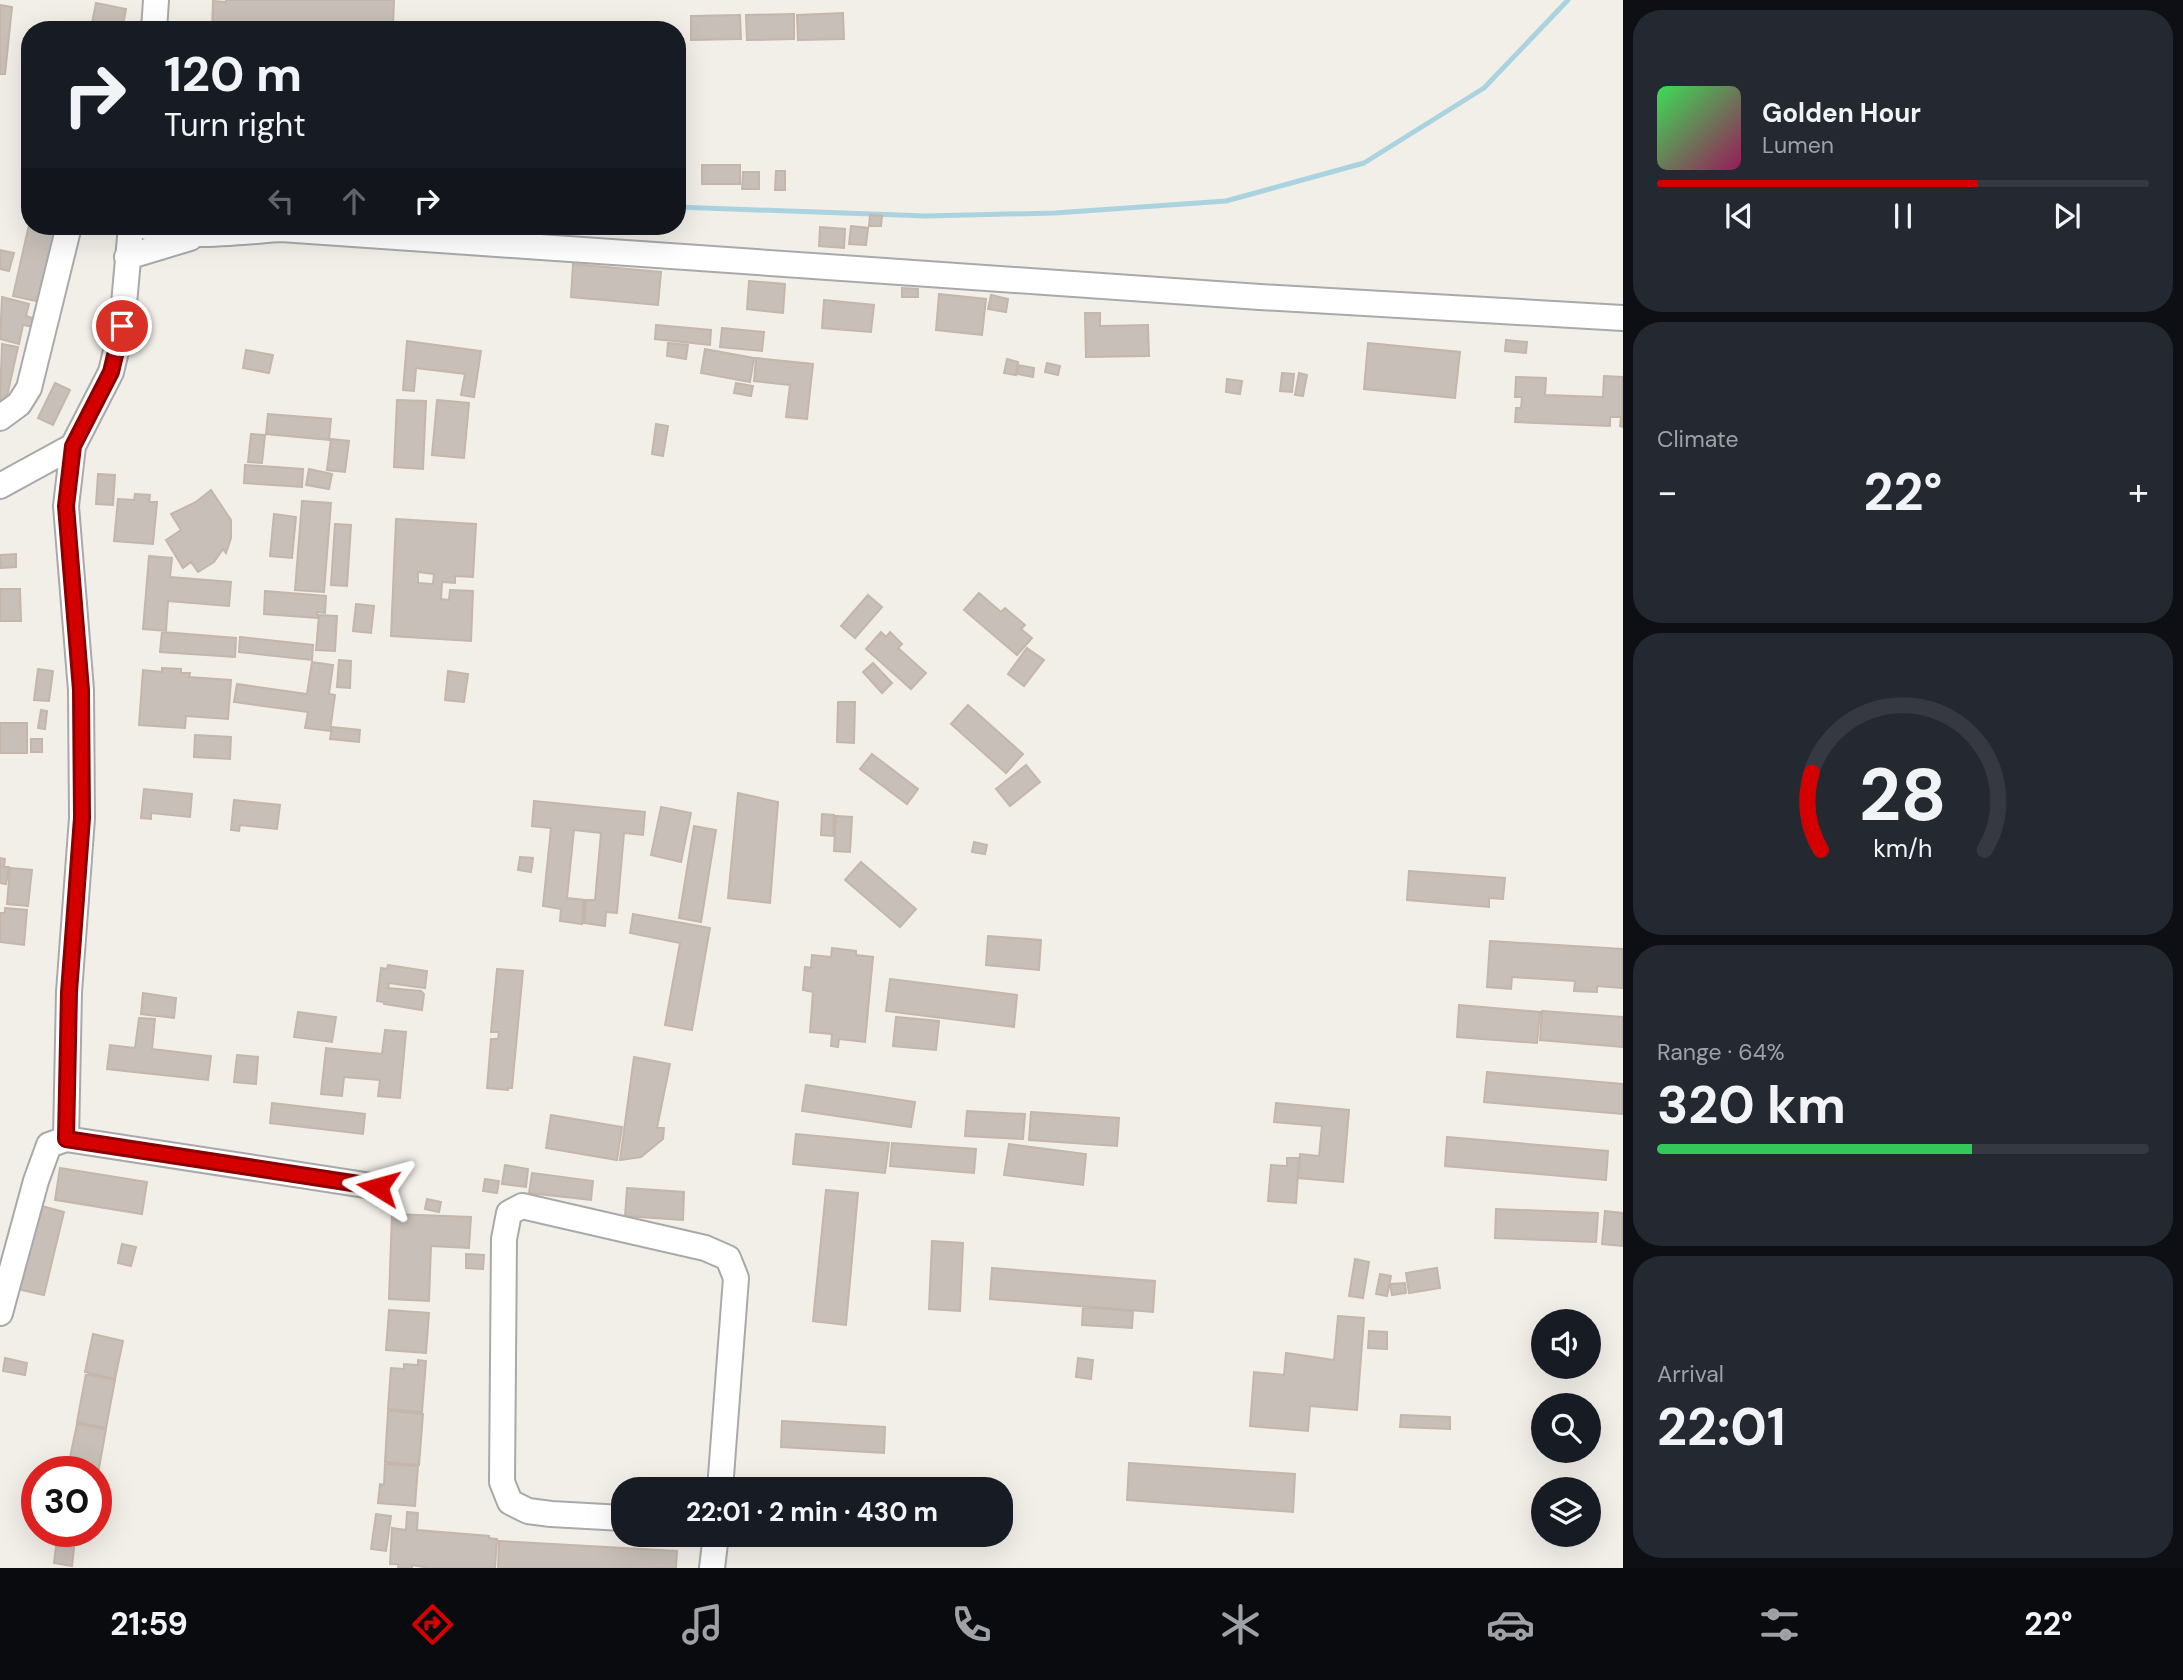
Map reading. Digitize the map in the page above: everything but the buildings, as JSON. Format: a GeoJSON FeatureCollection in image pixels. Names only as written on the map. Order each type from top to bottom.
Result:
{"type":"FeatureCollection","features":[{"type":"Feature","properties":{"kind":"street"},"geometry":{"type":"LineString","coordinates":[[155,21],[156,0]]}},
{"type":"Feature","properties":{"kind":"street"},"geometry":{"type":"LineString","coordinates":[[0,418],[19,404],[29,388],[67,235]]}},
{"type":"Feature","properties":{"kind":"street"},"geometry":{"type":"LineString","coordinates":[[66,1139],[69,992],[82,818],[81,690],[66,506],[73,446],[111,372],[122,326],[130,235]]}},
{"type":"Feature","properties":{"kind":"street"},"geometry":{"type":"LineString","coordinates":[[127,257],[200,235]]}},
{"type":"Feature","properties":{"kind":"street"},"geometry":{"type":"LineString","coordinates":[[376,235],[1194,293],[1623,318]]}},
{"type":"Feature","properties":{"kind":"street"},"geometry":{"type":"LineString","coordinates":[[0,486],[73,446]]}},
{"type":"Feature","properties":{"kind":"street"},"geometry":{"type":"LineString","coordinates":[[0,1313],[36,1181],[49,1144],[66,1139],[378,1187]]}},
{"type":"Feature","properties":{"kind":"street"},"geometry":{"type":"LineString","coordinates":[[611,1517],[528,1511],[510,1502],[502,1482],[504,1239],[509,1213],[522,1206],[705,1248],[728,1258],[736,1278],[721,1477]]}},
{"type":"Feature","properties":{"kind":"street"},"geometry":{"type":"LineString","coordinates":[[712,1568],[715,1547]]}},
{"type":"Feature","properties":{"kind":"waterway"},"geometry":{"type":"LineString","coordinates":[[686,207],[926,216],[1055,213],[1226,201],[1364,163],[1484,88],[1568,0]]}},
{"type":"Feature","properties":{"kind":"route"},"geometry":{"type":"LineString","coordinates":[[122,326],[111,372],[73,446],[66,506],[81,690],[82,818],[69,992],[66,1139],[378,1187]]}}]}
